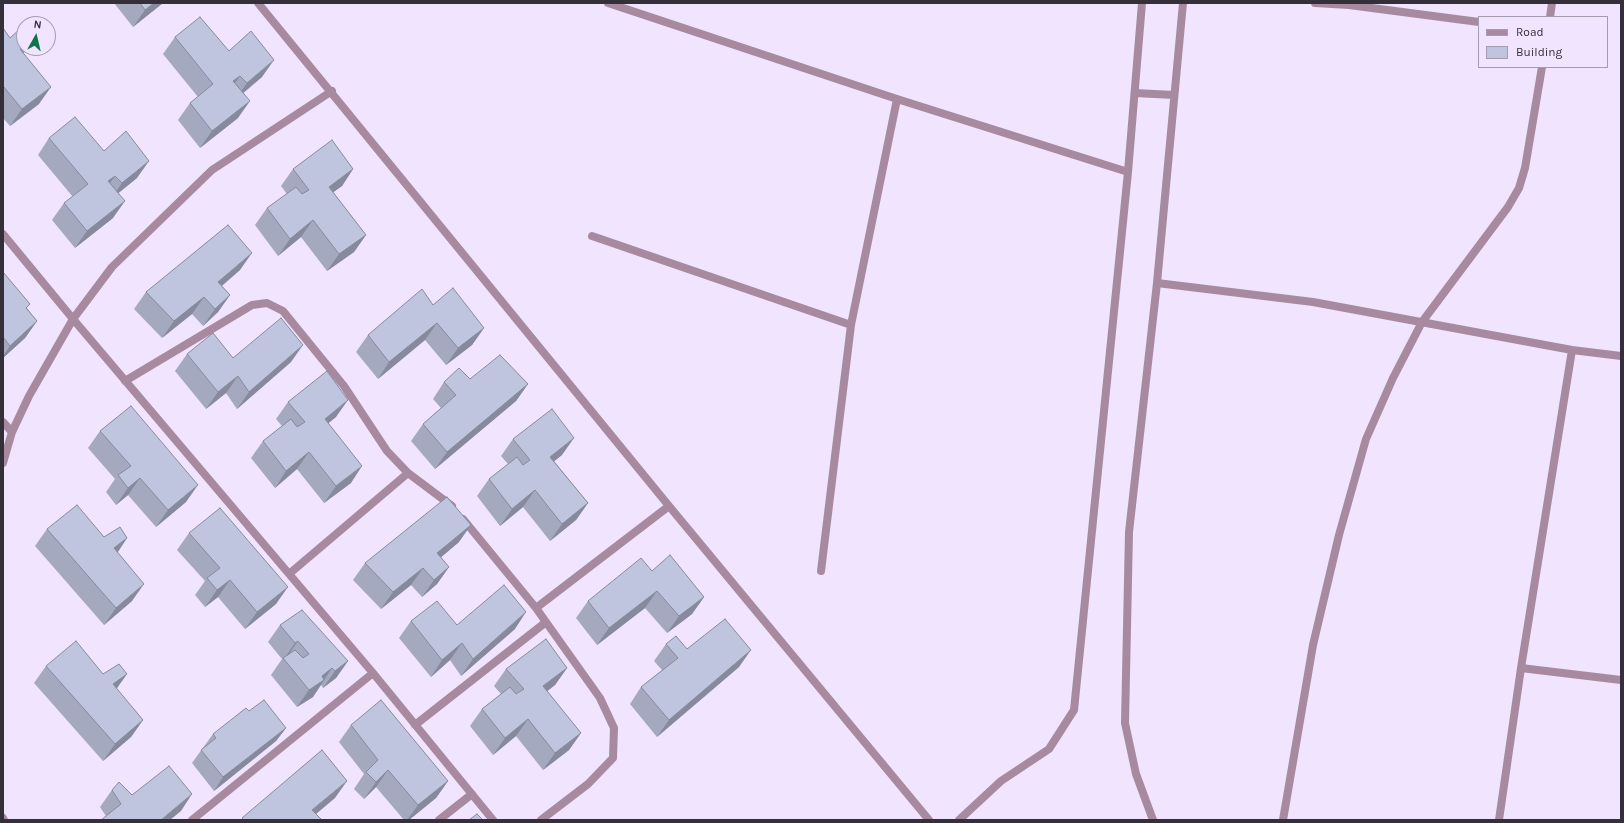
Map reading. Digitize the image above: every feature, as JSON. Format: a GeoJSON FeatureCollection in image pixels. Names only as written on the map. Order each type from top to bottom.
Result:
{"type":"FeatureCollection","features":[{"type":"Feature","properties":{"kind":"street"},"geometry":{"type":"LineString","coordinates":[[258,3],[332,91],[669,506],[929,820]]}},
{"type":"Feature","properties":{"kind":"street"},"geometry":{"type":"LineString","coordinates":[[608,3],[1128,172]]}},
{"type":"Feature","properties":{"kind":"street"},"geometry":{"type":"LineString","coordinates":[[959,820],[1001,781],[1049,750],[1074,710],[1128,172],[1142,3]]}},
{"type":"Feature","properties":{"kind":"street"},"geometry":{"type":"LineString","coordinates":[[1153,820],[1136,774],[1125,723],[1129,532],[1157,283],[1183,3]]}},
{"type":"Feature","properties":{"kind":"street"},"geometry":{"type":"LineString","coordinates":[[1314,3],[1349,5],[1478,22]]}},
{"type":"Feature","properties":{"kind":"street"},"geometry":{"type":"LineString","coordinates":[[1550,16],[1552,3]]}},
{"type":"Feature","properties":{"kind":"street"},"geometry":{"type":"LineString","coordinates":[[1283,820],[1313,644],[1339,535],[1366,439],[1393,378],[1422,322],[1508,206],[1519,188],[1525,168],[1542,68]]}},
{"type":"Feature","properties":{"kind":"street"},"geometry":{"type":"LineString","coordinates":[[3,463],[12,432],[29,396],[73,319],[112,267],[212,170],[332,91]]}},
{"type":"Feature","properties":{"kind":"street"},"geometry":{"type":"LineString","coordinates":[[1135,94],[1174,95]]}},
{"type":"Feature","properties":{"kind":"street"},"geometry":{"type":"LineString","coordinates":[[821,571],[851,325],[897,98]]}},
{"type":"Feature","properties":{"kind":"street"},"geometry":{"type":"LineString","coordinates":[[3,234],[125,381],[373,673],[493,820]]}},
{"type":"Feature","properties":{"kind":"street"},"geometry":{"type":"LineString","coordinates":[[592,236],[851,325]]}},
{"type":"Feature","properties":{"kind":"street"},"geometry":{"type":"LineString","coordinates":[[1157,283],[1313,302],[1572,350],[1621,356]]}},
{"type":"Feature","properties":{"kind":"street"},"geometry":{"type":"LineString","coordinates":[[125,381],[252,305],[267,304],[283,311],[344,386],[387,451],[408,473],[453,507],[536,608],[600,698],[614,728],[613,758],[588,784],[541,820]]}},
{"type":"Feature","properties":{"kind":"street"},"geometry":{"type":"LineString","coordinates":[[1499,820],[1521,668],[1572,350]]}},
{"type":"Feature","properties":{"kind":"street"},"geometry":{"type":"LineString","coordinates":[[3,422],[12,432]]}},
{"type":"Feature","properties":{"kind":"street"},"geometry":{"type":"LineString","coordinates":[[290,574],[408,473]]}},
{"type":"Feature","properties":{"kind":"street"},"geometry":{"type":"LineString","coordinates":[[536,608],[669,506]]}},
{"type":"Feature","properties":{"kind":"street"},"geometry":{"type":"LineString","coordinates":[[415,725],[546,622]]}},
{"type":"Feature","properties":{"kind":"street"},"geometry":{"type":"LineString","coordinates":[[1521,668],[1621,680]]}},
{"type":"Feature","properties":{"kind":"street"},"geometry":{"type":"LineString","coordinates":[[192,820],[373,673]]}},
{"type":"Feature","properties":{"kind":"street"},"geometry":{"type":"LineString","coordinates":[[439,820],[472,794]]}},
{"type":"Feature","properties":{"kind":"building"},"geometry":{"type":"Polygon","coordinates":[[[140,3],[154,3],[145,10],[140,3]]]}},
{"type":"Feature","properties":{"kind":"building"},"geometry":{"type":"Polygon","coordinates":[[[200,17],[229,51],[251,31],[274,60],[247,83],[240,76],[233,81],[250,101],[212,131],[190,103],[213,84],[175,37],[200,17]]]}},
{"type":"Feature","properties":{"kind":"building"},"geometry":{"type":"Polygon","coordinates":[[[3,28],[10,38],[16,32],[16,56],[26,56],[51,87],[22,109],[3,86],[3,28]]]}},
{"type":"Feature","properties":{"kind":"building"},"geometry":{"type":"Polygon","coordinates":[[[75,117],[104,151],[126,131],[149,161],[122,183],[115,176],[108,181],[125,201],[87,231],[64,203],[88,184],[49,138],[75,117]]]}},
{"type":"Feature","properties":{"kind":"building"},"geometry":{"type":"Polygon","coordinates":[[[332,140],[353,169],[329,187],[366,235],[339,254],[313,220],[290,239],[267,208],[296,187],[302,194],[309,190],[293,169],[332,140]]]}},
{"type":"Feature","properties":{"kind":"building"},"geometry":{"type":"Polygon","coordinates":[[[228,225],[252,253],[218,282],[230,295],[215,309],[204,297],[174,321],[146,292],[228,225]]]}},
{"type":"Feature","properties":{"kind":"building"},"geometry":{"type":"Polygon","coordinates":[[[3,272],[30,304],[26,308],[37,321],[10,346],[3,337],[3,272]]]}},
{"type":"Feature","properties":{"kind":"building"},"geometry":{"type":"Polygon","coordinates":[[[453,288],[484,328],[458,348],[437,323],[389,362],[368,335],[422,289],[433,305],[453,288]]]}},
{"type":"Feature","properties":{"kind":"building"},"geometry":{"type":"Polygon","coordinates":[[[281,318],[303,345],[249,392],[238,376],[218,392],[187,354],[213,333],[233,358],[281,318]]]}},
{"type":"Feature","properties":{"kind":"building"},"geometry":{"type":"Polygon","coordinates":[[[500,355],[528,384],[447,452],[423,424],[456,395],[444,382],[459,368],[470,379],[500,355]]]}},
{"type":"Feature","properties":{"kind":"building"},"geometry":{"type":"Polygon","coordinates":[[[327,371],[348,400],[325,419],[362,466],[336,486],[309,452],[286,471],[263,441],[291,419],[297,427],[305,422],[288,402],[327,371]]]}},
{"type":"Feature","properties":{"kind":"building"},"geometry":{"type":"Polygon","coordinates":[[[131,406],[198,485],[168,510],[140,478],[128,488],[118,475],[131,466],[100,431],[131,406]]]}},
{"type":"Feature","properties":{"kind":"building"},"geometry":{"type":"Polygon","coordinates":[[[552,409],[574,438],[550,457],[588,503],[562,524],[535,490],[512,509],[489,479],[517,457],[523,465],[530,460],[513,439],[552,409]]]}},
{"type":"Feature","properties":{"kind":"building"},"geometry":{"type":"Polygon","coordinates":[[[447,497],[471,525],[437,553],[449,567],[434,580],[423,568],[393,592],[365,563],[447,497]]]}},
{"type":"Feature","properties":{"kind":"building"},"geometry":{"type":"Polygon","coordinates":[[[77,505],[104,537],[120,527],[127,538],[114,548],[144,584],[116,608],[47,529],[77,505]]]}},
{"type":"Feature","properties":{"kind":"building"},"geometry":{"type":"Polygon","coordinates":[[[220,508],[288,587],[257,612],[230,580],[217,590],[207,578],[220,568],[189,533],[220,508]]]}},
{"type":"Feature","properties":{"kind":"building"},"geometry":{"type":"Polygon","coordinates":[[[670,555],[704,597],[679,616],[657,591],[609,628],[588,601],[641,558],[652,571],[670,555]]]}},
{"type":"Feature","properties":{"kind":"building"},"geometry":{"type":"Polygon","coordinates":[[[504,585],[526,612],[473,659],[462,643],[442,660],[411,621],[437,601],[457,625],[504,585]]]}},
{"type":"Feature","properties":{"kind":"building"},"geometry":{"type":"Polygon","coordinates":[[[302,610],[348,661],[335,671],[332,668],[322,676],[324,680],[309,690],[283,658],[295,650],[303,658],[309,654],[298,641],[295,643],[280,625],[302,610]]]}},
{"type":"Feature","properties":{"kind":"building"},"geometry":{"type":"Polygon","coordinates":[[[725,619],[751,650],[669,720],[641,687],[678,658],[666,644],[676,636],[687,649],[725,619]]]}},
{"type":"Feature","properties":{"kind":"building"},"geometry":{"type":"Polygon","coordinates":[[[546,639],[567,668],[543,686],[581,733],[555,753],[528,719],[505,738],[482,709],[510,687],[516,694],[524,689],[506,669],[546,639]]]}},
{"type":"Feature","properties":{"kind":"building"},"geometry":{"type":"Polygon","coordinates":[[[76,641],[103,674],[119,664],[127,674],[113,684],[143,720],[115,744],[46,666],[76,641]]]}},
{"type":"Feature","properties":{"kind":"building"},"geometry":{"type":"Polygon","coordinates":[[[264,700],[286,728],[223,777],[201,750],[216,738],[213,734],[246,708],[249,711],[264,700]]]}},
{"type":"Feature","properties":{"kind":"building"},"geometry":{"type":"Polygon","coordinates":[[[381,700],[448,781],[418,805],[388,770],[376,782],[366,772],[378,760],[351,725],[381,700]]]}},
{"type":"Feature","properties":{"kind":"building"},"geometry":{"type":"Polygon","coordinates":[[[322,750],[347,781],[312,810],[322,820],[244,820],[242,818],[322,750]]]}},
{"type":"Feature","properties":{"kind":"building"},"geometry":{"type":"Polygon","coordinates":[[[169,766],[192,794],[161,820],[101,820],[121,804],[112,790],[119,782],[132,795],[169,766]]]}},
{"type":"Feature","properties":{"kind":"building"},"geometry":{"type":"Polygon","coordinates":[[[477,814],[483,820],[469,820],[477,814]]]}}]}
